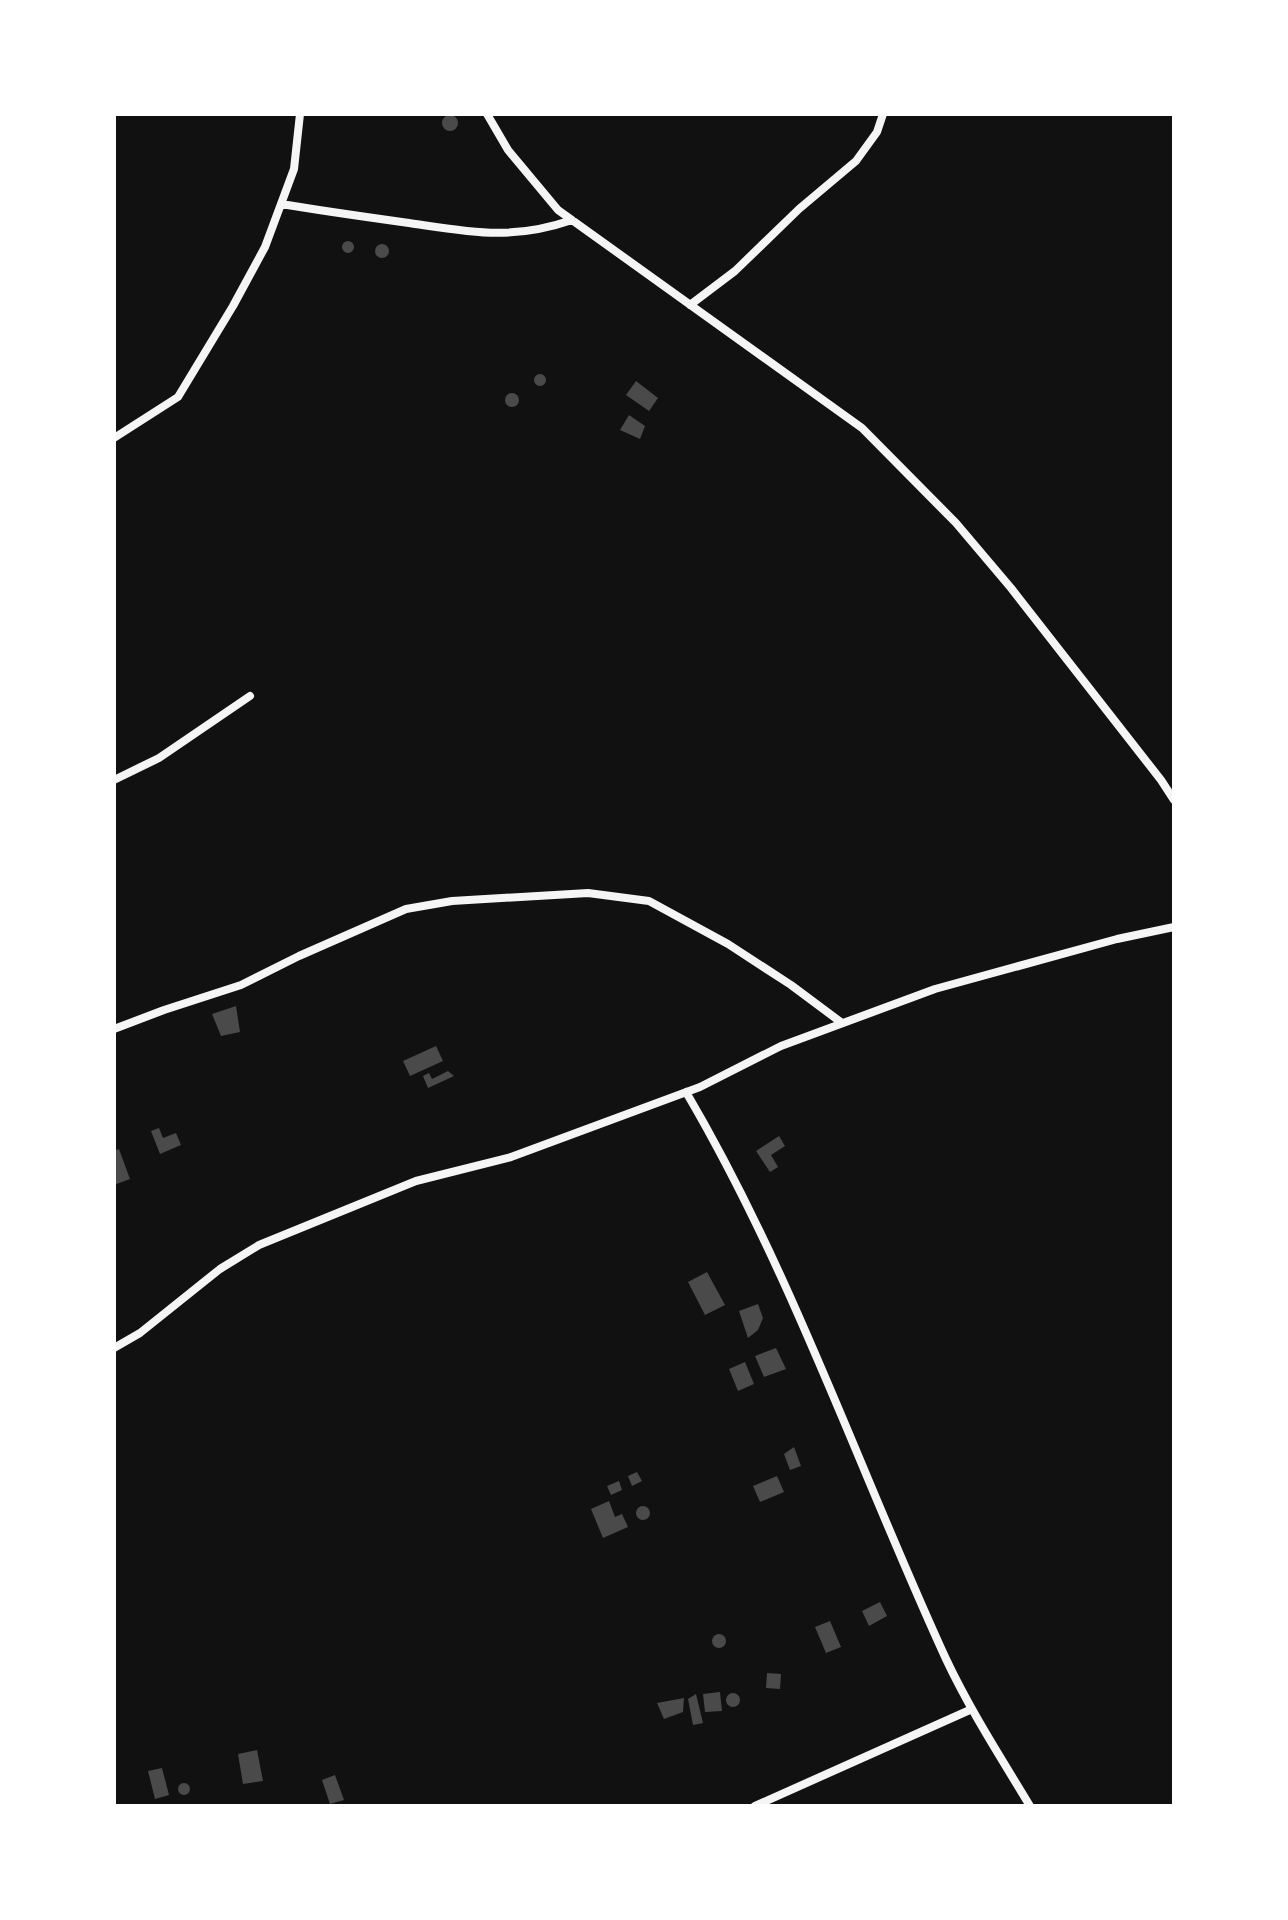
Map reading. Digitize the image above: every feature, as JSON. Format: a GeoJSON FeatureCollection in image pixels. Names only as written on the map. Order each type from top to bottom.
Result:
{"type":"FeatureCollection","features":[{"type":"Feature","properties":{"kind":"street"},"geometry":{"type":"LineString","coordinates":[[114,438],[178,397],[265,247],[294,169],[300,114]]}},
{"type":"Feature","properties":{"kind":"street"},"geometry":{"type":"LineString","coordinates":[[487,114],[508,150],[558,210],[862,428],[956,523],[1011,588],[1174,800]]}},
{"type":"Feature","properties":{"kind":"street"},"geometry":{"type":"LineString","coordinates":[[690,305],[735,271],[799,209],[856,161],[877,132],[883,114]]}},
{"type":"Feature","properties":{"kind":"street"},"geometry":{"type":"LineString","coordinates":[[281,204],[481,235],[548,229],[572,220]]}},
{"type":"Feature","properties":{"kind":"street"},"geometry":{"type":"LineString","coordinates":[[114,780],[159,758],[250,696]]}},
{"type":"Feature","properties":{"kind":"street"},"geometry":{"type":"LineString","coordinates":[[114,1029],[241,985],[406,909],[452,901],[588,893],[649,901],[728,944],[842,1023]]}},
{"type":"Feature","properties":{"kind":"street"},"geometry":{"type":"LineString","coordinates":[[114,1348],[140,1333],[220,1269],[259,1245],[416,1181],[511,1157],[686,1092],[781,1046],[935,989],[1117,939],[1174,927]]}},
{"type":"Feature","properties":{"kind":"street"},"geometry":{"type":"LineString","coordinates":[[686,1092],[718,1147],[768,1251],[946,1658],[972,1709],[1030,1806]]}},
{"type":"Feature","properties":{"kind":"street"},"geometry":{"type":"LineString","coordinates":[[755,1806],[972,1709]]}},
{"type":"Feature","properties":{"kind":"building"},"geometry":{"type":"Polygon","coordinates":[[[447,115],[453,115],[458,123],[456,129],[447,131],[442,126],[442,120],[447,115]]]}},
{"type":"Feature","properties":{"kind":"building"},"geometry":{"type":"Polygon","coordinates":[[[348,241],[354,247],[348,253],[342,247],[348,241]]]}},
{"type":"Feature","properties":{"kind":"building"},"geometry":{"type":"Polygon","coordinates":[[[382,244],[389,251],[382,258],[375,251],[382,244]]]}},
{"type":"Feature","properties":{"kind":"building"},"geometry":{"type":"Polygon","coordinates":[[[540,374],[546,380],[540,386],[534,380],[540,374]]]}},
{"type":"Feature","properties":{"kind":"building"},"geometry":{"type":"Polygon","coordinates":[[[636,381],[658,398],[649,411],[626,395],[636,381]]]}},
{"type":"Feature","properties":{"kind":"building"},"geometry":{"type":"Polygon","coordinates":[[[512,393],[519,400],[512,407],[505,400],[512,393]]]}},
{"type":"Feature","properties":{"kind":"building"},"geometry":{"type":"Polygon","coordinates":[[[629,415],[645,426],[640,439],[620,430],[629,415]]]}},
{"type":"Feature","properties":{"kind":"building"},"geometry":{"type":"Polygon","coordinates":[[[236,1006],[240,1032],[221,1036],[212,1014],[236,1006]]]}},
{"type":"Feature","properties":{"kind":"building"},"geometry":{"type":"Polygon","coordinates":[[[436,1046],[443,1061],[410,1076],[403,1061],[436,1046]]]}},
{"type":"Feature","properties":{"kind":"building"},"geometry":{"type":"Polygon","coordinates":[[[448,1071],[454,1076],[428,1088],[423,1076],[429,1073],[432,1079],[448,1071]]]}},
{"type":"Feature","properties":{"kind":"building"},"geometry":{"type":"Polygon","coordinates":[[[159,1128],[163,1138],[176,1133],[181,1145],[160,1154],[151,1131],[159,1128]]]}},
{"type":"Feature","properties":{"kind":"building"},"geometry":{"type":"Polygon","coordinates":[[[779,1136],[785,1146],[771,1155],[778,1167],[770,1172],[756,1151],[779,1136]]]}},
{"type":"Feature","properties":{"kind":"building"},"geometry":{"type":"Polygon","coordinates":[[[119,1149],[130,1179],[114,1185],[114,1151],[119,1149]]]}},
{"type":"Feature","properties":{"kind":"building"},"geometry":{"type":"Polygon","coordinates":[[[707,1272],[725,1305],[705,1315],[688,1282],[707,1272]]]}},
{"type":"Feature","properties":{"kind":"building"},"geometry":{"type":"Polygon","coordinates":[[[758,1304],[763,1318],[758,1330],[748,1338],[739,1311],[758,1304]]]}},
{"type":"Feature","properties":{"kind":"building"},"geometry":{"type":"Polygon","coordinates":[[[776,1348],[786,1369],[764,1377],[755,1356],[776,1348]]]}},
{"type":"Feature","properties":{"kind":"building"},"geometry":{"type":"Polygon","coordinates":[[[745,1362],[754,1384],[738,1391],[729,1369],[745,1362]]]}},
{"type":"Feature","properties":{"kind":"building"},"geometry":{"type":"Polygon","coordinates":[[[794,1447],[801,1466],[790,1470],[784,1454],[794,1447]]]}},
{"type":"Feature","properties":{"kind":"building"},"geometry":{"type":"Polygon","coordinates":[[[637,1472],[642,1481],[632,1486],[628,1476],[637,1472]]]}},
{"type":"Feature","properties":{"kind":"building"},"geometry":{"type":"Polygon","coordinates":[[[777,1476],[784,1492],[760,1502],[753,1486],[777,1476]]]}},
{"type":"Feature","properties":{"kind":"building"},"geometry":{"type":"Polygon","coordinates":[[[619,1481],[622,1490],[611,1495],[607,1486],[619,1481]]]}},
{"type":"Feature","properties":{"kind":"building"},"geometry":{"type":"Polygon","coordinates":[[[609,1501],[615,1517],[622,1514],[628,1527],[603,1538],[591,1509],[609,1501]]]}},
{"type":"Feature","properties":{"kind":"building"},"geometry":{"type":"Polygon","coordinates":[[[643,1506],[650,1513],[643,1520],[636,1513],[643,1506]]]}},
{"type":"Feature","properties":{"kind":"building"},"geometry":{"type":"Polygon","coordinates":[[[880,1602],[887,1616],[869,1626],[862,1611],[880,1602]]]}},
{"type":"Feature","properties":{"kind":"building"},"geometry":{"type":"Polygon","coordinates":[[[830,1621],[841,1647],[826,1653],[815,1627],[830,1621]]]}},
{"type":"Feature","properties":{"kind":"building"},"geometry":{"type":"Polygon","coordinates":[[[719,1634],[726,1641],[719,1648],[712,1641],[719,1634]]]}},
{"type":"Feature","properties":{"kind":"building"},"geometry":{"type":"Polygon","coordinates":[[[767,1673],[781,1674],[780,1689],[766,1688],[767,1673]]]}},
{"type":"Feature","properties":{"kind":"building"},"geometry":{"type":"Polygon","coordinates":[[[720,1692],[722,1711],[705,1712],[703,1694],[720,1692]]]}},
{"type":"Feature","properties":{"kind":"building"},"geometry":{"type":"Polygon","coordinates":[[[733,1693],[740,1700],[733,1707],[726,1700],[733,1693]]]}},
{"type":"Feature","properties":{"kind":"building"},"geometry":{"type":"Polygon","coordinates":[[[696,1694],[703,1723],[693,1725],[688,1699],[696,1694]]]}},
{"type":"Feature","properties":{"kind":"building"},"geometry":{"type":"Polygon","coordinates":[[[684,1698],[683,1712],[664,1719],[657,1703],[684,1698]]]}},
{"type":"Feature","properties":{"kind":"building"},"geometry":{"type":"Polygon","coordinates":[[[257,1750],[263,1781],[243,1784],[238,1754],[257,1750]]]}},
{"type":"Feature","properties":{"kind":"building"},"geometry":{"type":"Polygon","coordinates":[[[162,1768],[169,1795],[155,1799],[148,1771],[162,1768]]]}},
{"type":"Feature","properties":{"kind":"building"},"geometry":{"type":"Polygon","coordinates":[[[335,1775],[344,1800],[330,1804],[322,1780],[335,1775]]]}},
{"type":"Feature","properties":{"kind":"building"},"geometry":{"type":"Polygon","coordinates":[[[184,1783],[190,1789],[184,1795],[178,1789],[184,1783]]]}}]}
